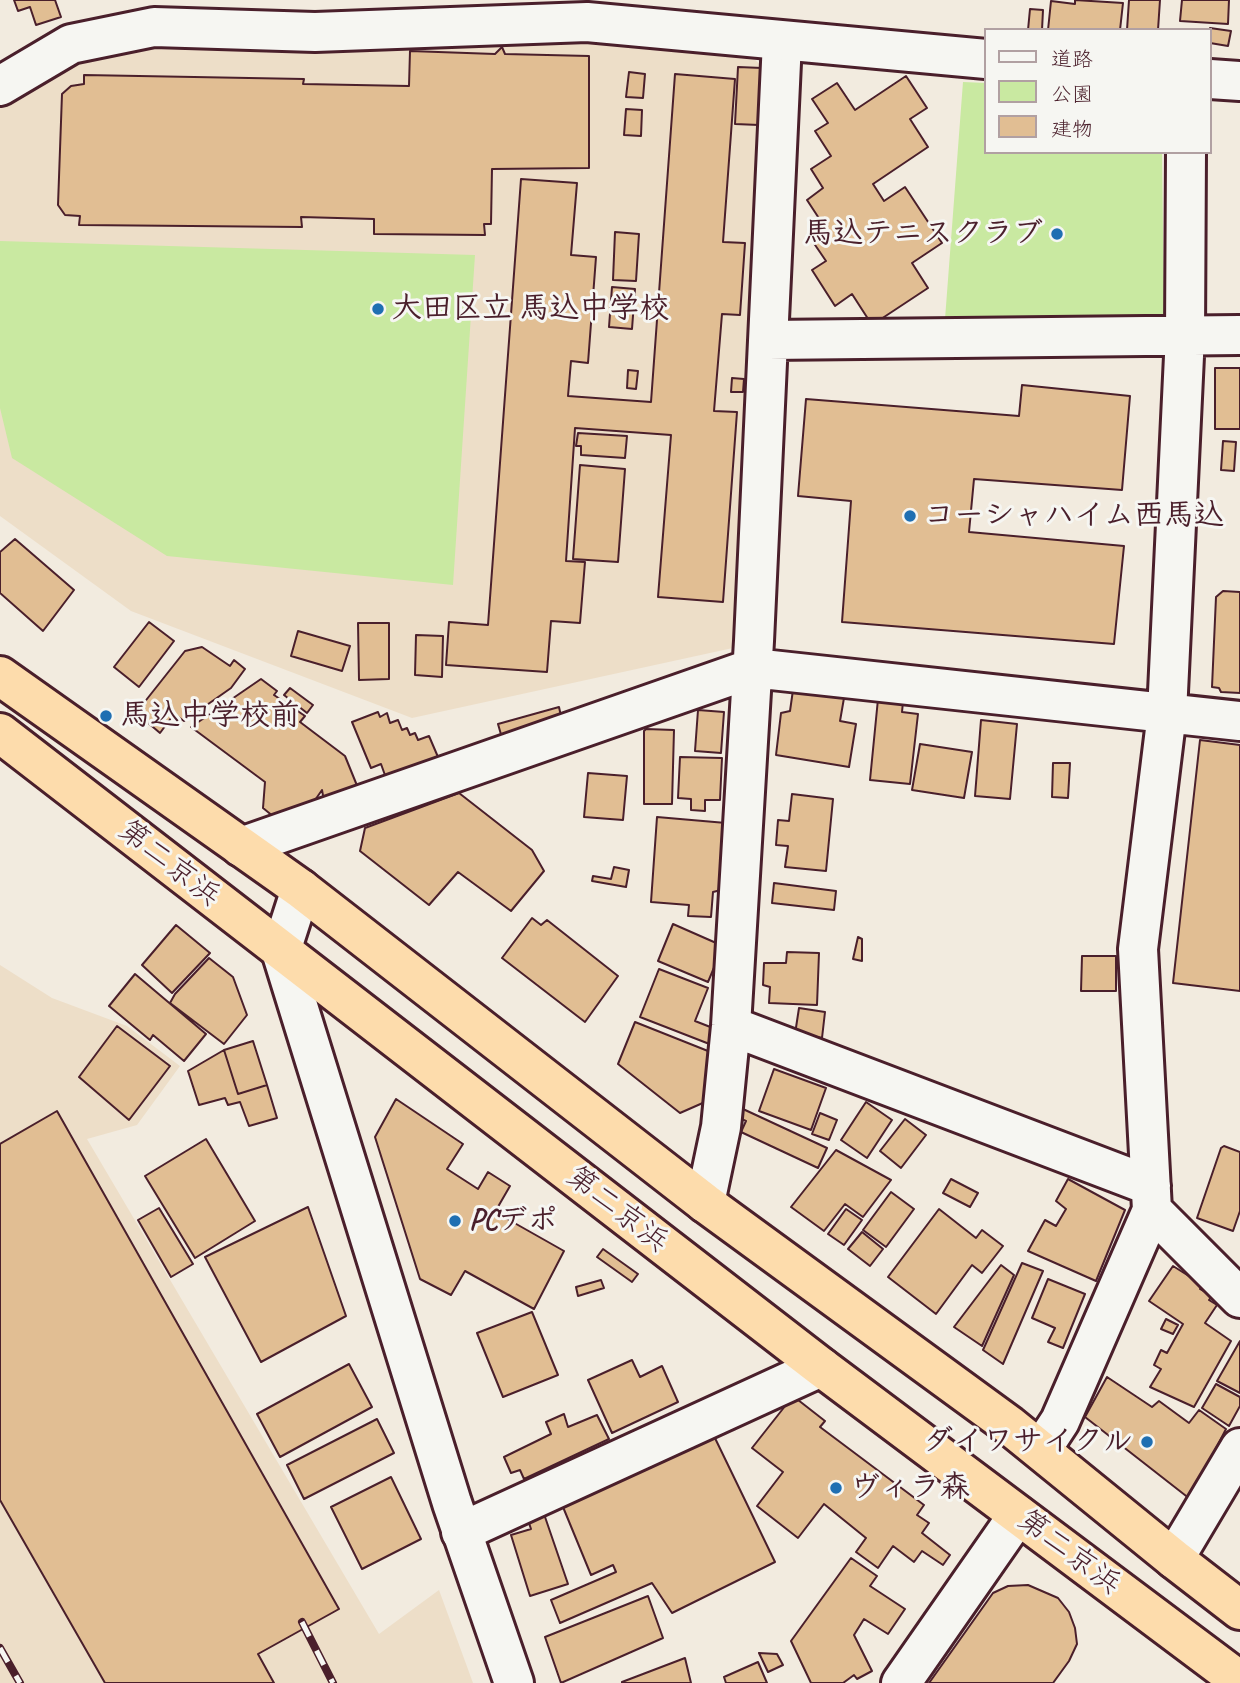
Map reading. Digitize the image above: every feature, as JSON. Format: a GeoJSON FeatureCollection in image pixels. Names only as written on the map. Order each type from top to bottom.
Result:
{"type":"FeatureCollection","features":[{"type":"Feature","properties":{"kind":"highway","name":"第二京浜"},"geometry":{"type":"LineString","coordinates":[[0,677],[301,889],[705,1203],[1041,1450],[1240,1610]]}},
{"type":"Feature","properties":{"kind":"highway","name":"第二京浜"},"geometry":{"type":"LineString","coordinates":[[0,733],[821,1367],[1240,1681]]}},
{"type":"Feature","properties":{"kind":"street"},"geometry":{"type":"LineString","coordinates":[[0,86],[71,44],[154,27],[315,32],[587,11],[782,41],[984,60]]}},
{"type":"Feature","properties":{"kind":"street"},"geometry":{"type":"LineString","coordinates":[[705,1203],[721,1127],[731,1026],[752,668],[782,41]]}},
{"type":"Feature","properties":{"kind":"street"},"geometry":{"type":"LineString","coordinates":[[1212,79],[1240,81]]}},
{"type":"Feature","properties":{"kind":"street"},"geometry":{"type":"LineString","coordinates":[[1041,1450],[1060,1421],[1151,1198],[1138,949],[1167,713],[1185,335],[1186,154]]}},
{"type":"Feature","properties":{"kind":"street"},"geometry":{"type":"LineString","coordinates":[[768,340],[1240,335]]}},
{"type":"Feature","properties":{"kind":"street"},"geometry":{"type":"LineString","coordinates":[[241,847],[752,668],[1240,721]]}},
{"type":"Feature","properties":{"kind":"street"},"geometry":{"type":"LineString","coordinates":[[301,889],[281,951],[461,1532],[514,1683]]}},
{"type":"Feature","properties":{"kind":"street"},"geometry":{"type":"LineString","coordinates":[[731,1026],[1151,1198],[1240,1298]]}},
{"type":"Feature","properties":{"kind":"street"},"geometry":{"type":"LineString","coordinates":[[461,1532],[821,1367]]}},
{"type":"Feature","properties":{"kind":"street"},"geometry":{"type":"LineString","coordinates":[[1174,1559],[1240,1448]]}},
{"type":"Feature","properties":{"kind":"street"},"geometry":{"type":"LineString","coordinates":[[901,1683],[1018,1515]]}},
{"type":"Feature","properties":{"kind":"shaded area","name":"大田区立 馬込中学校"},"geometry":{"type":"Polygon","coordinates":[[[160,36],[563,37],[754,59],[764,68],[742,646],[412,718],[131,611],[0,516],[0,101],[98,50],[160,36]]]}},
{"type":"Feature","properties":{"kind":"shaded area"},"geometry":{"type":"Polygon","coordinates":[[[0,965],[52,998],[127,1026],[180,1066],[137,1125],[87,1139],[379,1634],[439,1590],[473,1683],[0,1683],[0,965]]]}},
{"type":"Feature","properties":{"kind":"green space","name":"馬込テニスクラブ"},"geometry":{"type":"Polygon","coordinates":[[[963,82],[984,83],[984,154],[1162,154],[1164,316],[945,319],[963,82]]]}},
{"type":"Feature","properties":{"kind":"green space"},"geometry":{"type":"Polygon","coordinates":[[[0,241],[475,255],[453,585],[167,556],[12,458],[0,408],[0,241]]]}},
{"type":"Feature","properties":{"kind":"building"},"geometry":{"type":"Polygon","coordinates":[[[14,0],[55,0],[61,17],[36,25],[30,7],[18,11],[14,0]]]}},
{"type":"Feature","properties":{"kind":"building"},"geometry":{"type":"Polygon","coordinates":[[[1075,0],[1123,3],[1120,28],[1048,28],[1051,1],[1075,4],[1075,0]]]}},
{"type":"Feature","properties":{"kind":"building"},"geometry":{"type":"Polygon","coordinates":[[[1129,0],[1160,0],[1158,28],[1127,28],[1129,0]]]}},
{"type":"Feature","properties":{"kind":"building"},"geometry":{"type":"Polygon","coordinates":[[[1182,0],[1229,0],[1228,24],[1180,21],[1182,0]]]}},
{"type":"Feature","properties":{"kind":"building"},"geometry":{"type":"Polygon","coordinates":[[[1030,9],[1043,10],[1042,28],[1028,28],[1030,9]]]}},
{"type":"Feature","properties":{"kind":"building"},"geometry":{"type":"Polygon","coordinates":[[[1212,28],[1231,31],[1228,46],[1212,43],[1212,28]]]}},
{"type":"Feature","properties":{"kind":"building"},"geometry":{"type":"Polygon","coordinates":[[[502,47],[505,54],[589,56],[589,168],[492,169],[491,224],[484,224],[485,235],[374,234],[374,219],[301,217],[302,227],[79,225],[80,216],[65,215],[58,205],[62,94],[71,86],[84,84],[84,75],[304,79],[303,84],[409,86],[410,51],[495,54],[502,47]]]}},
{"type":"Feature","properties":{"kind":"building"},"geometry":{"type":"Polygon","coordinates":[[[738,67],[762,68],[759,125],[735,124],[738,67]]]}},
{"type":"Feature","properties":{"kind":"building"},"geometry":{"type":"Polygon","coordinates":[[[629,72],[645,74],[643,98],[626,97],[629,72]]]}},
{"type":"Feature","properties":{"kind":"building"},"geometry":{"type":"Polygon","coordinates":[[[675,74],[735,79],[723,242],[745,243],[740,315],[722,314],[714,411],[737,412],[723,602],[658,597],[671,435],[575,428],[566,561],[585,562],[580,623],[551,621],[547,672],[446,665],[449,622],[488,625],[521,179],[577,183],[571,255],[596,257],[588,363],[571,361],[568,396],[651,402],[675,74]]]}},
{"type":"Feature","properties":{"kind":"building"},"geometry":{"type":"Polygon","coordinates":[[[906,76],[927,108],[910,119],[928,147],[873,184],[884,201],[905,187],[942,243],[912,263],[928,288],[872,325],[852,294],[835,306],[812,270],[826,261],[811,239],[826,229],[807,200],[823,188],[811,169],[831,156],[815,131],[828,123],[812,99],[837,83],[855,110],[906,76]]]}},
{"type":"Feature","properties":{"kind":"building"},"geometry":{"type":"Polygon","coordinates":[[[626,109],[642,110],[641,136],[624,135],[626,109]]]}},
{"type":"Feature","properties":{"kind":"building"},"geometry":{"type":"Polygon","coordinates":[[[615,232],[639,234],[636,281],[613,280],[615,232]]]}},
{"type":"Feature","properties":{"kind":"building"},"geometry":{"type":"Polygon","coordinates":[[[612,287],[635,289],[632,329],[609,327],[612,287]]]}},
{"type":"Feature","properties":{"kind":"building"},"geometry":{"type":"Polygon","coordinates":[[[1215,368],[1240,368],[1240,429],[1215,429],[1215,368]]]}},
{"type":"Feature","properties":{"kind":"building"},"geometry":{"type":"Polygon","coordinates":[[[628,370],[638,371],[636,389],[627,388],[628,370]]]}},
{"type":"Feature","properties":{"kind":"building"},"geometry":{"type":"Polygon","coordinates":[[[732,378],[744,379],[743,392],[731,392],[732,378]]]}},
{"type":"Feature","properties":{"kind":"building","name":"コーシャハイム西馬込"},"geometry":{"type":"Polygon","coordinates":[[[1022,385],[1130,396],[1122,490],[974,479],[969,532],[1124,546],[1114,644],[842,622],[851,501],[798,496],[806,399],[1019,416],[1022,385]]]}},
{"type":"Feature","properties":{"kind":"building"},"geometry":{"type":"Polygon","coordinates":[[[578,433],[627,436],[625,458],[581,455],[581,446],[576,446],[578,433]]]}},
{"type":"Feature","properties":{"kind":"building"},"geometry":{"type":"Polygon","coordinates":[[[1223,441],[1236,442],[1234,471],[1221,470],[1223,441]]]}},
{"type":"Feature","properties":{"kind":"building"},"geometry":{"type":"Polygon","coordinates":[[[580,465],[625,469],[618,562],[573,559],[580,465]]]}},
{"type":"Feature","properties":{"kind":"building"},"geometry":{"type":"Polygon","coordinates":[[[15,539],[74,590],[43,631],[0,593],[0,552],[15,539]]]}},
{"type":"Feature","properties":{"kind":"building"},"geometry":{"type":"Polygon","coordinates":[[[1223,591],[1240,592],[1240,693],[1221,692],[1219,688],[1212,687],[1216,597],[1223,591]]]}},
{"type":"Feature","properties":{"kind":"building"},"geometry":{"type":"Polygon","coordinates":[[[149,622],[174,641],[139,687],[114,667],[149,622]]]}},
{"type":"Feature","properties":{"kind":"building"},"geometry":{"type":"Polygon","coordinates":[[[358,623],[389,623],[389,679],[359,680],[358,623]]]}},
{"type":"Feature","properties":{"kind":"building"},"geometry":{"type":"Polygon","coordinates":[[[298,631],[350,646],[342,671],[291,656],[298,631]]]}},
{"type":"Feature","properties":{"kind":"building"},"geometry":{"type":"Polygon","coordinates":[[[416,635],[443,636],[442,677],[415,675],[416,635]]]}},
{"type":"Feature","properties":{"kind":"building"},"geometry":{"type":"Polygon","coordinates":[[[202,647],[230,666],[234,660],[245,669],[231,688],[184,721],[174,714],[160,733],[133,710],[139,701],[143,704],[185,651],[202,647]]]}},
{"type":"Feature","properties":{"kind":"building"},"geometry":{"type":"Polygon","coordinates":[[[261,679],[277,691],[274,695],[305,716],[300,722],[345,756],[358,788],[324,801],[322,790],[313,803],[274,817],[263,808],[265,782],[191,727],[261,679]]]}},
{"type":"Feature","properties":{"kind":"building"},"geometry":{"type":"Polygon","coordinates":[[[290,688],[313,705],[307,713],[284,695],[290,688]]]}},
{"type":"Feature","properties":{"kind":"building"},"geometry":{"type":"Polygon","coordinates":[[[793,690],[844,698],[840,721],[856,724],[849,767],[776,755],[781,713],[790,711],[793,690]]]}},
{"type":"Feature","properties":{"kind":"building"},"geometry":{"type":"Polygon","coordinates":[[[878,699],[903,702],[902,712],[918,714],[910,784],[870,780],[878,699]]]}},
{"type":"Feature","properties":{"kind":"building"},"geometry":{"type":"Polygon","coordinates":[[[559,707],[562,721],[502,738],[498,724],[559,707]]]}},
{"type":"Feature","properties":{"kind":"building"},"geometry":{"type":"Polygon","coordinates":[[[698,710],[724,712],[721,753],[695,751],[698,710]]]}},
{"type":"Feature","properties":{"kind":"building"},"geometry":{"type":"Polygon","coordinates":[[[378,712],[380,717],[387,713],[390,723],[398,720],[402,730],[407,728],[410,735],[415,733],[418,740],[429,736],[438,757],[386,778],[381,764],[371,768],[352,722],[378,712]]]}},
{"type":"Feature","properties":{"kind":"building"},"geometry":{"type":"Polygon","coordinates":[[[981,720],[1017,724],[1010,799],[975,796],[981,720]]]}},
{"type":"Feature","properties":{"kind":"building"},"geometry":{"type":"Polygon","coordinates":[[[646,729],[674,730],[672,804],[644,804],[646,729]]]}},
{"type":"Feature","properties":{"kind":"building"},"geometry":{"type":"Polygon","coordinates":[[[1200,740],[1240,745],[1240,991],[1173,983],[1200,740]]]}},
{"type":"Feature","properties":{"kind":"building"},"geometry":{"type":"Polygon","coordinates":[[[920,744],[972,752],[964,798],[912,790],[920,744]]]}},
{"type":"Feature","properties":{"kind":"building"},"geometry":{"type":"Polygon","coordinates":[[[680,757],[722,758],[720,800],[705,800],[705,811],[691,810],[691,799],[678,798],[680,757]]]}},
{"type":"Feature","properties":{"kind":"building"},"geometry":{"type":"Polygon","coordinates":[[[1053,763],[1070,763],[1068,798],[1052,797],[1053,763]]]}},
{"type":"Feature","properties":{"kind":"building"},"geometry":{"type":"Polygon","coordinates":[[[588,773],[627,776],[623,820],[584,817],[588,773]]]}},
{"type":"Feature","properties":{"kind":"building"},"geometry":{"type":"Polygon","coordinates":[[[459,793],[532,850],[544,871],[511,911],[458,872],[429,905],[360,851],[365,828],[459,793]]]}},
{"type":"Feature","properties":{"kind":"building"},"geometry":{"type":"Polygon","coordinates":[[[792,794],[833,799],[826,871],[785,867],[788,846],[776,845],[778,820],[789,821],[792,794]]]}},
{"type":"Feature","properties":{"kind":"building"},"geometry":{"type":"Polygon","coordinates":[[[657,817],[726,823],[721,890],[713,892],[711,917],[688,916],[689,905],[651,902],[657,817]]]}},
{"type":"Feature","properties":{"kind":"building"},"geometry":{"type":"Polygon","coordinates":[[[614,867],[629,870],[626,887],[592,881],[593,876],[611,879],[614,867]]]}},
{"type":"Feature","properties":{"kind":"building"},"geometry":{"type":"Polygon","coordinates":[[[774,883],[836,891],[834,910],[772,903],[774,883]]]}},
{"type":"Feature","properties":{"kind":"building"},"geometry":{"type":"Polygon","coordinates":[[[532,918],[541,925],[547,920],[618,976],[585,1022],[502,958],[532,918]]]}},
{"type":"Feature","properties":{"kind":"building"},"geometry":{"type":"Polygon","coordinates":[[[673,924],[723,946],[708,982],[658,961],[673,924]]]}},
{"type":"Feature","properties":{"kind":"building"},"geometry":{"type":"Polygon","coordinates":[[[176,925],[210,953],[172,993],[142,965],[176,925]]]}},
{"type":"Feature","properties":{"kind":"building"},"geometry":{"type":"Polygon","coordinates":[[[858,937],[862,939],[862,961],[853,959],[858,937]]]}},
{"type":"Feature","properties":{"kind":"building"},"geometry":{"type":"Polygon","coordinates":[[[787,952],[819,953],[817,1005],[769,1003],[770,987],[763,985],[764,963],[786,963],[787,952]]]}},
{"type":"Feature","properties":{"kind":"building"},"geometry":{"type":"Polygon","coordinates":[[[1082,956],[1116,956],[1116,991],[1081,991],[1082,956]]]}},
{"type":"Feature","properties":{"kind":"building"},"geometry":{"type":"Polygon","coordinates":[[[209,958],[233,977],[247,1015],[224,1044],[170,1003],[175,994],[209,958]]]}},
{"type":"Feature","properties":{"kind":"building"},"geometry":{"type":"Polygon","coordinates":[[[659,969],[708,988],[695,1021],[718,1030],[712,1045],[640,1017],[659,969]]]}},
{"type":"Feature","properties":{"kind":"building"},"geometry":{"type":"Polygon","coordinates":[[[135,974],[206,1034],[184,1061],[153,1035],[150,1040],[109,1006],[135,974]]]}},
{"type":"Feature","properties":{"kind":"building"},"geometry":{"type":"Polygon","coordinates":[[[799,1008],[825,1012],[822,1038],[795,1034],[799,1008]]]}},
{"type":"Feature","properties":{"kind":"building"},"geometry":{"type":"Polygon","coordinates":[[[635,1022],[713,1053],[705,1102],[680,1113],[618,1064],[635,1022]]]}},
{"type":"Feature","properties":{"kind":"building"},"geometry":{"type":"Polygon","coordinates":[[[117,1026],[170,1066],[129,1120],[79,1077],[117,1026]]]}},
{"type":"Feature","properties":{"kind":"building"},"geometry":{"type":"Polygon","coordinates":[[[253,1041],[267,1085],[238,1094],[224,1050],[253,1041]]]}},
{"type":"Feature","properties":{"kind":"building"},"geometry":{"type":"Polygon","coordinates":[[[224,1050],[238,1094],[267,1085],[277,1118],[249,1126],[240,1102],[228,1105],[225,1098],[199,1105],[188,1071],[224,1050]]]}},
{"type":"Feature","properties":{"kind":"building"},"geometry":{"type":"Polygon","coordinates":[[[774,1069],[826,1088],[811,1130],[759,1111],[774,1069]]]}},
{"type":"Feature","properties":{"kind":"building"},"geometry":{"type":"Polygon","coordinates":[[[396,1099],[463,1144],[447,1169],[478,1189],[488,1172],[510,1186],[495,1212],[564,1251],[534,1309],[465,1271],[451,1295],[420,1279],[375,1137],[396,1099]]]}},
{"type":"Feature","properties":{"kind":"building"},"geometry":{"type":"Polygon","coordinates":[[[866,1102],[892,1120],[867,1158],[841,1140],[866,1102]]]}},
{"type":"Feature","properties":{"kind":"building"},"geometry":{"type":"Polygon","coordinates":[[[743,1109],[827,1148],[818,1168],[741,1132],[746,1121],[739,1118],[743,1109]]]}},
{"type":"Feature","properties":{"kind":"building"},"geometry":{"type":"Polygon","coordinates":[[[57,1111],[339,1609],[258,1654],[274,1683],[105,1683],[0,1500],[0,1144],[57,1111]]]}},
{"type":"Feature","properties":{"kind":"building"},"geometry":{"type":"Polygon","coordinates":[[[820,1113],[837,1120],[829,1140],[812,1134],[820,1113]]]}},
{"type":"Feature","properties":{"kind":"building"},"geometry":{"type":"Polygon","coordinates":[[[905,1119],[926,1135],[901,1168],[880,1151],[905,1119]]]}},
{"type":"Feature","properties":{"kind":"building"},"geometry":{"type":"Polygon","coordinates":[[[206,1139],[255,1221],[195,1258],[145,1176],[206,1139]]]}},
{"type":"Feature","properties":{"kind":"building"},"geometry":{"type":"Polygon","coordinates":[[[1224,1146],[1240,1152],[1240,1211],[1233,1231],[1197,1218],[1221,1148],[1224,1146]]]}},
{"type":"Feature","properties":{"kind":"building"},"geometry":{"type":"Polygon","coordinates":[[[836,1150],[891,1180],[863,1217],[845,1204],[824,1231],[791,1207],[836,1150]]]}},
{"type":"Feature","properties":{"kind":"building"},"geometry":{"type":"Polygon","coordinates":[[[951,1179],[978,1193],[970,1207],[943,1193],[951,1179]]]}},
{"type":"Feature","properties":{"kind":"building"},"geometry":{"type":"Polygon","coordinates":[[[1068,1179],[1125,1210],[1096,1281],[1028,1251],[1045,1220],[1056,1226],[1066,1209],[1056,1201],[1068,1179]]]}},
{"type":"Feature","properties":{"kind":"building"},"geometry":{"type":"Polygon","coordinates":[[[891,1192],[914,1209],[886,1247],[863,1230],[891,1192]]]}},
{"type":"Feature","properties":{"kind":"building"},"geometry":{"type":"Polygon","coordinates":[[[308,1207],[346,1316],[261,1362],[205,1257],[308,1207]]]}},
{"type":"Feature","properties":{"kind":"building"},"geometry":{"type":"Polygon","coordinates":[[[159,1208],[193,1264],[171,1277],[138,1220],[159,1208]]]}},
{"type":"Feature","properties":{"kind":"building"},"geometry":{"type":"Polygon","coordinates":[[[846,1209],[862,1220],[844,1245],[828,1234],[846,1209]]]}},
{"type":"Feature","properties":{"kind":"building"},"geometry":{"type":"Polygon","coordinates":[[[939,1209],[976,1238],[982,1230],[1003,1246],[982,1273],[972,1265],[936,1314],[888,1277],[939,1209]]]}},
{"type":"Feature","properties":{"kind":"building"},"geometry":{"type":"Polygon","coordinates":[[[862,1232],[883,1249],[870,1266],[848,1249],[862,1232]]]}},
{"type":"Feature","properties":{"kind":"building"},"geometry":{"type":"Polygon","coordinates":[[[603,1249],[638,1274],[632,1282],[597,1257],[603,1249]]]}},
{"type":"Feature","properties":{"kind":"building"},"geometry":{"type":"Polygon","coordinates":[[[1022,1263],[1043,1271],[1003,1364],[983,1350],[1022,1263]]]}},
{"type":"Feature","properties":{"kind":"building"},"geometry":{"type":"Polygon","coordinates":[[[1001,1265],[1014,1275],[982,1346],[954,1327],[1001,1265]]]}},
{"type":"Feature","properties":{"kind":"building"},"geometry":{"type":"Polygon","coordinates":[[[1173,1266],[1203,1285],[1200,1289],[1212,1296],[1209,1300],[1217,1305],[1205,1323],[1231,1341],[1194,1407],[1150,1387],[1161,1369],[1154,1365],[1161,1350],[1167,1353],[1183,1324],[1149,1301],[1173,1266]]]}},
{"type":"Feature","properties":{"kind":"building"},"geometry":{"type":"Polygon","coordinates":[[[1048,1279],[1085,1294],[1063,1348],[1048,1342],[1055,1328],[1032,1318],[1048,1279]]]}},
{"type":"Feature","properties":{"kind":"building"},"geometry":{"type":"Polygon","coordinates":[[[601,1280],[604,1288],[578,1296],[576,1287],[601,1280]]]}},
{"type":"Feature","properties":{"kind":"building"},"geometry":{"type":"Polygon","coordinates":[[[532,1312],[558,1375],[503,1397],[477,1333],[532,1312]]]}},
{"type":"Feature","properties":{"kind":"building"},"geometry":{"type":"Polygon","coordinates":[[[1166,1319],[1178,1325],[1173,1334],[1161,1329],[1166,1319]]]}},
{"type":"Feature","properties":{"kind":"building"},"geometry":{"type":"Polygon","coordinates":[[[1240,1341],[1240,1393],[1217,1381],[1240,1341]]]}},
{"type":"Feature","properties":{"kind":"building"},"geometry":{"type":"Polygon","coordinates":[[[632,1360],[640,1377],[662,1366],[678,1402],[612,1433],[588,1380],[632,1360]]]}},
{"type":"Feature","properties":{"kind":"building"},"geometry":{"type":"Polygon","coordinates":[[[349,1364],[372,1407],[280,1457],[257,1414],[349,1364]]]}},
{"type":"Feature","properties":{"kind":"building"},"geometry":{"type":"Polygon","coordinates":[[[1107,1377],[1152,1407],[1159,1401],[1189,1423],[1199,1410],[1226,1429],[1190,1499],[1085,1417],[1107,1377]]]}},
{"type":"Feature","properties":{"kind":"building"},"geometry":{"type":"Polygon","coordinates":[[[1216,1384],[1240,1397],[1240,1406],[1229,1426],[1202,1408],[1216,1384]]]}},
{"type":"Feature","properties":{"kind":"building","name":"ヴィラ森"},"geometry":{"type":"Polygon","coordinates":[[[793,1396],[825,1421],[820,1427],[924,1505],[917,1515],[929,1523],[922,1533],[950,1555],[943,1565],[922,1551],[914,1562],[893,1546],[878,1568],[856,1552],[866,1538],[824,1504],[798,1538],[757,1506],[783,1472],[752,1448],[793,1396]]]}},
{"type":"Feature","properties":{"kind":"building"},"geometry":{"type":"Polygon","coordinates":[[[564,1414],[568,1427],[597,1415],[609,1439],[524,1479],[520,1470],[511,1473],[504,1457],[551,1434],[546,1422],[564,1414]]]}},
{"type":"Feature","properties":{"kind":"building"},"geometry":{"type":"Polygon","coordinates":[[[377,1419],[394,1453],[304,1499],[287,1465],[377,1419]]]}},
{"type":"Feature","properties":{"kind":"building"},"geometry":{"type":"Polygon","coordinates":[[[713,1434],[775,1562],[672,1613],[652,1583],[560,1623],[551,1600],[616,1572],[613,1565],[591,1575],[563,1507],[713,1434]]]}},
{"type":"Feature","properties":{"kind":"building"},"geometry":{"type":"Polygon","coordinates":[[[391,1477],[421,1539],[362,1569],[331,1507],[391,1477]]]}},
{"type":"Feature","properties":{"kind":"building"},"geometry":{"type":"Polygon","coordinates":[[[544,1514],[568,1584],[530,1596],[511,1535],[531,1529],[528,1520],[544,1514]]]}},
{"type":"Feature","properties":{"kind":"building"},"geometry":{"type":"Polygon","coordinates":[[[851,1558],[877,1576],[870,1586],[905,1609],[888,1634],[864,1619],[854,1635],[872,1671],[857,1679],[854,1675],[843,1683],[811,1683],[791,1641],[851,1558]]]}},
{"type":"Feature","properties":{"kind":"building"},"geometry":{"type":"Polygon","coordinates":[[[1028,1585],[1058,1598],[1069,1612],[1075,1628],[1077,1644],[1053,1683],[929,1683],[993,1593],[1008,1586],[1028,1585]]]}},
{"type":"Feature","properties":{"kind":"building"},"geometry":{"type":"Polygon","coordinates":[[[648,1596],[663,1638],[561,1683],[545,1637],[648,1596]]]}},
{"type":"Feature","properties":{"kind":"building"},"geometry":{"type":"Polygon","coordinates":[[[759,1653],[777,1654],[783,1665],[768,1672],[759,1653]]]}},
{"type":"Feature","properties":{"kind":"building"},"geometry":{"type":"Polygon","coordinates":[[[685,1658],[691,1683],[622,1683],[622,1682],[685,1658]]]}},
{"type":"Feature","properties":{"kind":"building"},"geometry":{"type":"Polygon","coordinates":[[[758,1662],[767,1683],[726,1683],[724,1677],[758,1662]]]}},
{"type":"Feature","properties":{"kind":"railway"},"geometry":{"type":"LineString","coordinates":[[302,1622],[333,1683]]}},
{"type":"Feature","properties":{"kind":"railway"},"geometry":{"type":"LineString","coordinates":[[0,1648],[20,1683]]}},
{"type":"Feature","properties":{"kind":"place","name":"馬込テニスクラブ"},"geometry":{"type":"Point","coordinates":[1057,234]}},
{"type":"Feature","properties":{"kind":"place","name":"大田区立 馬込中学校"},"geometry":{"type":"Point","coordinates":[378,309]}},
{"type":"Feature","properties":{"kind":"place","name":"コーシャハイム西馬込"},"geometry":{"type":"Point","coordinates":[910,516]}},
{"type":"Feature","properties":{"kind":"place","name":"馬込中学校前"},"geometry":{"type":"Point","coordinates":[106,716]}},
{"type":"Feature","properties":{"kind":"place","name":"PCデポ"},"geometry":{"type":"Point","coordinates":[455,1221]}},
{"type":"Feature","properties":{"kind":"place","name":"ダイワサイクル"},"geometry":{"type":"Point","coordinates":[1147,1442]}},
{"type":"Feature","properties":{"kind":"place","name":"ヴィラ森"},"geometry":{"type":"Point","coordinates":[836,1488]}}]}
